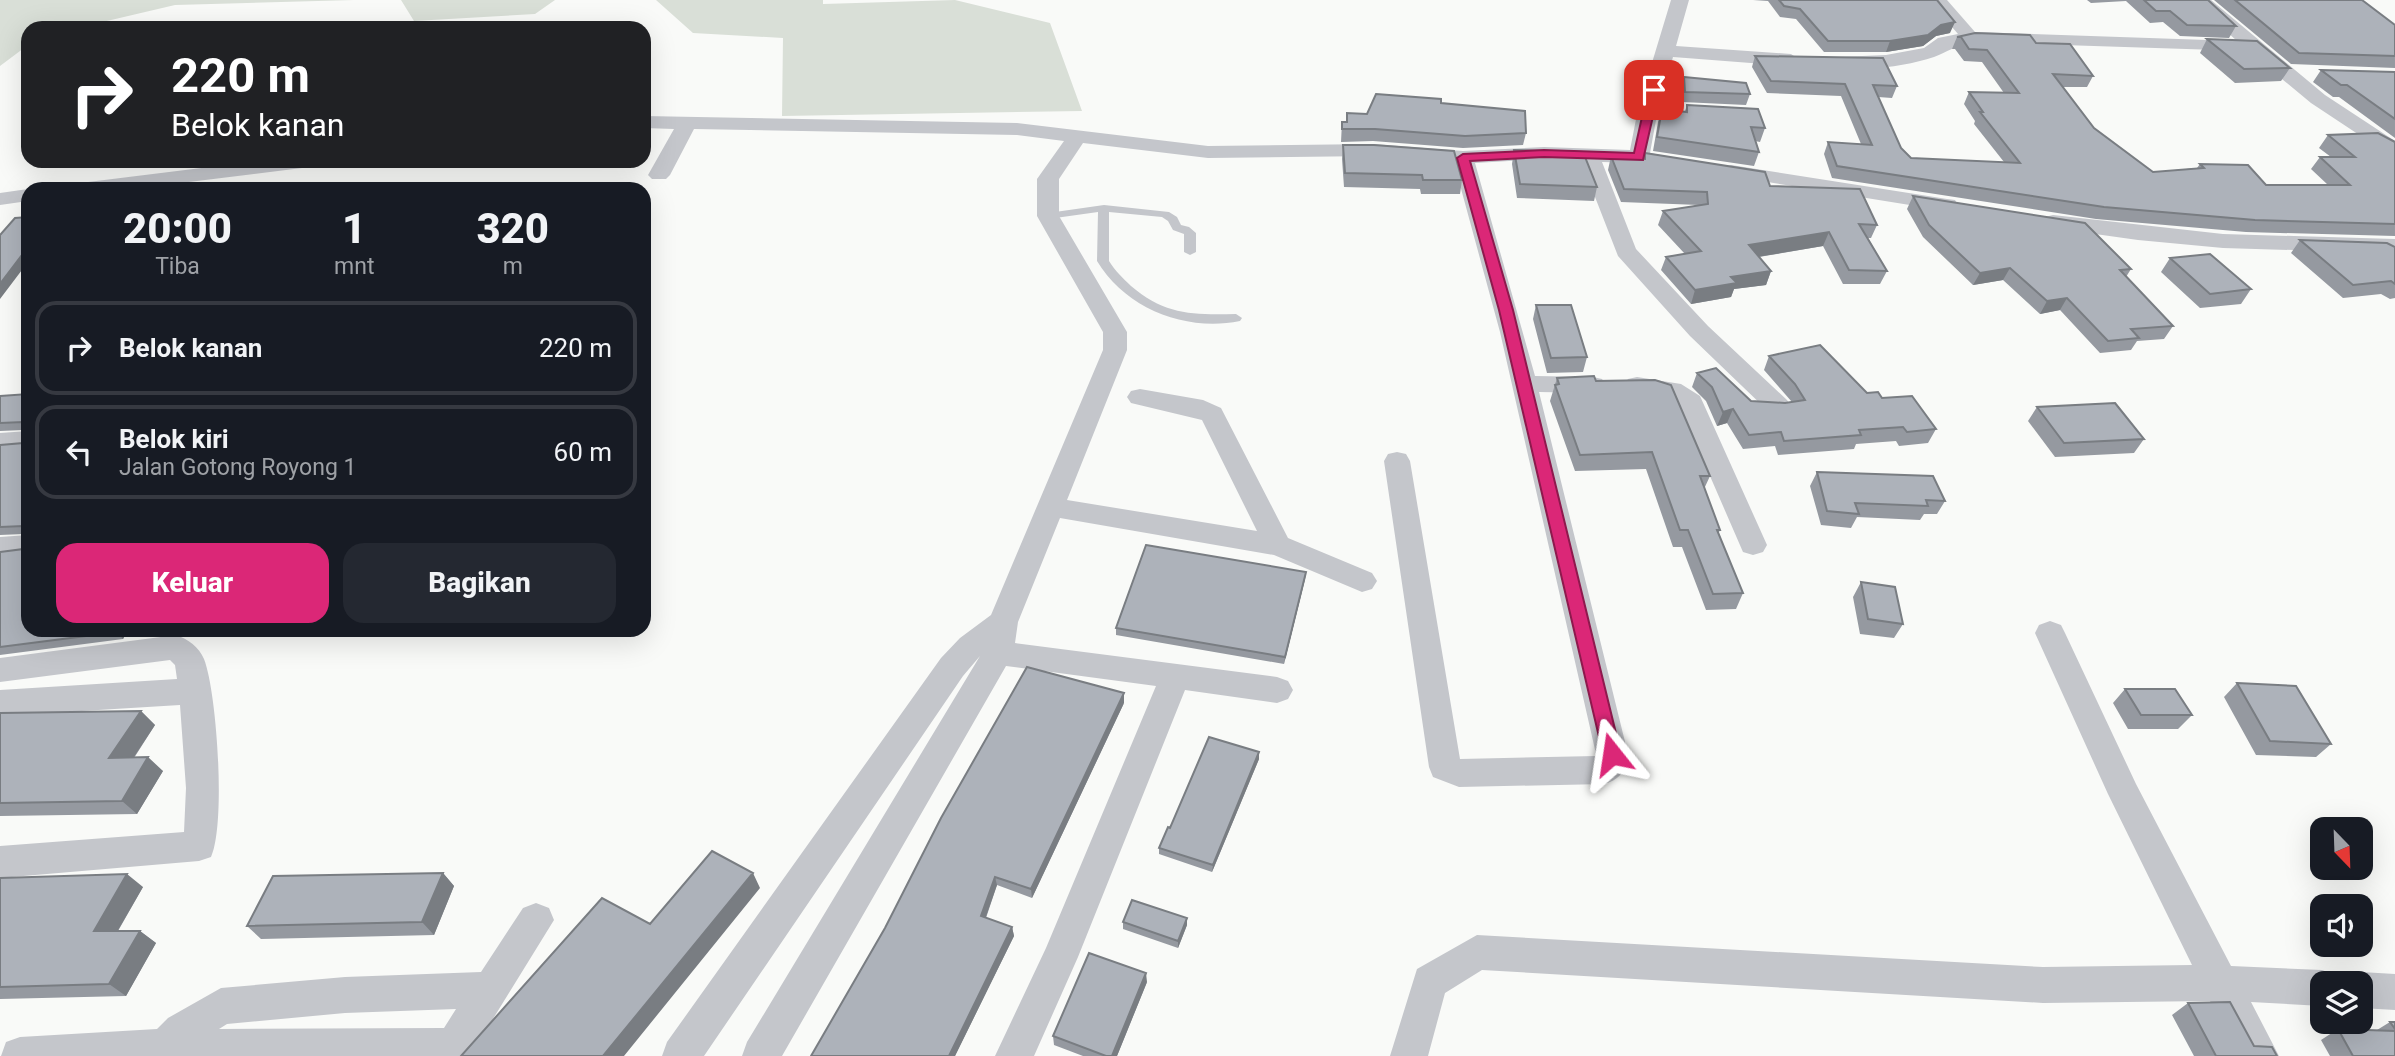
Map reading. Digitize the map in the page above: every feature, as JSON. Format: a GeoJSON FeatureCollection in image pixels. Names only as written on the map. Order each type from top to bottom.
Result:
{"type":"FeatureCollection","features":[{"type":"Feature","properties":{"kind":"street"},"geometry":{"type":"LineString","coordinates":[[1639,157],[1655,110],[1666,51],[1680,0]]}},
{"type":"Feature","properties":{"kind":"street"},"geometry":{"type":"LineString","coordinates":[[1938,0],[1970,37]]}},
{"type":"Feature","properties":{"kind":"street"},"geometry":{"type":"LineString","coordinates":[[2201,0],[2254,47],[2356,128],[2395,150]]}},
{"type":"Feature","properties":{"kind":"street"},"geometry":{"type":"LineString","coordinates":[[1832,61],[1886,61],[1930,52],[1945,42],[1970,37],[2254,47]]}},
{"type":"Feature","properties":{"kind":"street"},"geometry":{"type":"LineString","coordinates":[[1666,51],[1804,60]]}},
{"type":"Feature","properties":{"kind":"street"},"geometry":{"type":"LineString","coordinates":[[2286,73],[2313,74]]}},
{"type":"Feature","properties":{"kind":"street"},"geometry":{"type":"LineString","coordinates":[[651,122],[1017,129],[1208,152],[1373,150],[1463,158],[1544,153],[1639,157],[1974,210]]}},
{"type":"Feature","properties":{"kind":"street"},"geometry":{"type":"LineString","coordinates":[[659,175],[687,123]]}},
{"type":"Feature","properties":{"kind":"street"},"geometry":{"type":"LineString","coordinates":[[761,1056],[1000,637],[1115,350],[1115,332],[1048,216],[1048,179],[1078,135]]}},
{"type":"Feature","properties":{"kind":"street"},"geometry":{"type":"LineString","coordinates":[[1589,155],[1626,251],[1699,331],[1778,406]]}},
{"type":"Feature","properties":{"kind":"street"},"geometry":{"type":"LineString","coordinates":[[1398,461],[1445,767],[1459,773],[1605,769],[1611,763],[1612,754],[1597,702],[1553,497],[1495,266],[1463,158]]}},
{"type":"Feature","properties":{"kind":"street"},"geometry":{"type":"LineString","coordinates":[[137,182],[252,168]]}},
{"type":"Feature","properties":{"kind":"street"},"geometry":{"type":"LineString","coordinates":[[263,182],[274,168]]}},
{"type":"Feature","properties":{"kind":"street"},"geometry":{"type":"LineString","coordinates":[[0,199],[21,196]]}},
{"type":"Feature","properties":{"kind":"street"},"geometry":{"type":"LineString","coordinates":[[2028,218],[2169,237],[2349,247],[2395,246]]}},
{"type":"Feature","properties":{"kind":"street"},"geometry":{"type":"LineString","coordinates":[[1523,384],[1641,385],[1682,394],[1692,402],[1753,545]]}},
{"type":"Feature","properties":{"kind":"street"},"geometry":{"type":"LineString","coordinates":[[1140,397],[1203,409],[1212,414],[1278,545]]}},
{"type":"Feature","properties":{"kind":"street"},"geometry":{"type":"LineString","coordinates":[[0,442],[21,440]]}},
{"type":"Feature","properties":{"kind":"street"},"geometry":{"type":"LineString","coordinates":[[1051,507],[1278,545],[1362,581]]}},
{"type":"Feature","properties":{"kind":"street"},"geometry":{"type":"LineString","coordinates":[[0,548],[21,546]]}},
{"type":"Feature","properties":{"kind":"street"},"geometry":{"type":"LineString","coordinates":[[2050,634],[2093,730],[2220,983],[2260,1056]]}},
{"type":"Feature","properties":{"kind":"street"},"geometry":{"type":"LineString","coordinates":[[681,1056],[952,667],[971,646],[1000,637],[1175,678],[1277,690]]}},
{"type":"Feature","properties":{"kind":"street"},"geometry":{"type":"LineString","coordinates":[[0,670],[182,638],[195,691],[202,828],[199,846],[0,862]]}},
{"type":"Feature","properties":{"kind":"street"},"geometry":{"type":"LineString","coordinates":[[1014,1056],[1060,957],[1175,678]]}},
{"type":"Feature","properties":{"kind":"street"},"geometry":{"type":"LineString","coordinates":[[0,703],[195,691]]}},
{"type":"Feature","properties":{"kind":"street"},"geometry":{"type":"LineString","coordinates":[[20,1056],[166,1048],[451,1051],[536,920]]}},
{"type":"Feature","properties":{"kind":"street"},"geometry":{"type":"LineString","coordinates":[[1409,1056],[1430,982],[1477,952],[2043,985],[2220,983],[2310,987]]}},
{"type":"Feature","properties":{"kind":"street"},"geometry":{"type":"LineString","coordinates":[[166,1048],[187,1026],[221,1006],[345,995],[491,990]]}},
{"type":"Feature","properties":{"kind":"street"},"geometry":{"type":"LineString","coordinates":[[2373,991],[2395,992]]}},
{"type":"Feature","properties":{"kind":"lane"},"geometry":{"type":"LineString","coordinates":[[1048,216],[1104,208],[1165,214],[1173,219],[1177,228],[1190,233],[1190,251]]}},
{"type":"Feature","properties":{"kind":"lane"},"geometry":{"type":"LineString","coordinates":[[1104,208],[1103,261],[1107,269],[1141,302],[1177,318],[1236,318]]}},
{"type":"Feature","properties":{"kind":"shaded area"},"geometry":{"type":"Polygon","coordinates":[[[0,0],[354,0],[175,5],[107,21],[21,21],[21,50],[0,66],[0,0]]]}},
{"type":"Feature","properties":{"kind":"shaded area"},"geometry":{"type":"Polygon","coordinates":[[[401,0],[555,0],[535,14],[414,21],[401,0]]]}},
{"type":"Feature","properties":{"kind":"shaded area"},"geometry":{"type":"Polygon","coordinates":[[[656,0],[823,0],[823,4],[955,0],[1050,23],[1082,111],[782,116],[783,38],[693,33],[656,0]]]}},
{"type":"Feature","properties":{"kind":"building"},"geometry":{"type":"Polygon","coordinates":[[[1779,0],[1937,0],[1955,22],[1941,25],[1928,35],[1890,41],[1828,41],[1800,9],[1784,6],[1779,0]]]}},
{"type":"Feature","properties":{"kind":"building"},"geometry":{"type":"Polygon","coordinates":[[[2144,0],[2208,0],[2236,26],[2187,25],[2170,11],[2156,11],[2144,0]]]}},
{"type":"Feature","properties":{"kind":"building"},"geometry":{"type":"Polygon","coordinates":[[[2235,0],[2362,0],[2395,25],[2395,56],[2299,53],[2235,0]]]}},
{"type":"Feature","properties":{"kind":"building"},"geometry":{"type":"Polygon","coordinates":[[[1975,33],[2030,35],[2036,43],[2070,44],[2093,76],[2053,74],[2094,128],[2153,172],[2204,168],[2200,164],[2248,165],[2266,185],[2350,185],[2320,157],[2355,157],[2328,135],[2378,133],[2395,142],[2395,224],[2255,220],[2104,207],[1837,166],[1828,142],[1872,145],[1845,84],[1771,81],[1755,56],[1883,58],[1897,86],[1873,85],[1901,148],[1911,158],[2020,163],[1980,112],[1983,112],[1969,92],[2019,93],[1987,50],[1969,49],[1961,37],[1957,37],[1975,33]]]}},
{"type":"Feature","properties":{"kind":"building"},"geometry":{"type":"Polygon","coordinates":[[[2207,39],[2257,41],[2290,68],[2244,69],[2207,39]]]}},
{"type":"Feature","properties":{"kind":"building"},"geometry":{"type":"Polygon","coordinates":[[[2321,70],[2395,72],[2395,119],[2347,85],[2341,85],[2321,70]]]}},
{"type":"Feature","properties":{"kind":"building"},"geometry":{"type":"Polygon","coordinates":[[[1684,77],[1746,83],[1750,94],[1685,92],[1684,77]]]}},
{"type":"Feature","properties":{"kind":"building"},"geometry":{"type":"Polygon","coordinates":[[[1376,94],[1441,99],[1441,103],[1525,111],[1526,133],[1465,136],[1342,129],[1342,122],[1347,122],[1347,113],[1367,114],[1376,94]]]}},
{"type":"Feature","properties":{"kind":"building"},"geometry":{"type":"Polygon","coordinates":[[[1687,105],[1758,109],[1765,128],[1751,127],[1759,152],[1657,137],[1662,109],[1687,112],[1687,105]]]}},
{"type":"Feature","properties":{"kind":"building"},"geometry":{"type":"Polygon","coordinates":[[[1343,145],[1454,151],[1462,180],[1423,180],[1422,175],[1345,173],[1343,145]]]}},
{"type":"Feature","properties":{"kind":"building"},"geometry":{"type":"Polygon","coordinates":[[[1514,150],[1583,152],[1597,187],[1520,184],[1514,150]]]}},
{"type":"Feature","properties":{"kind":"building"},"geometry":{"type":"Polygon","coordinates":[[[1645,153],[1765,172],[1770,186],[1860,189],[1877,225],[1859,224],[1887,271],[1849,270],[1829,232],[1749,245],[1771,271],[1731,277],[1737,283],[1695,290],[1666,257],[1701,251],[1663,211],[1708,204],[1707,192],[1624,189],[1611,156],[1645,159],[1645,153]]]}},
{"type":"Feature","properties":{"kind":"building"},"geometry":{"type":"Polygon","coordinates":[[[1913,196],[2085,223],[2131,269],[2120,270],[2173,326],[2131,329],[2139,338],[2108,341],[2067,298],[2047,301],[2010,268],[1980,273],[1929,225],[1913,196]]]}},
{"type":"Feature","properties":{"kind":"building"},"geometry":{"type":"Polygon","coordinates":[[[15,218],[21,218],[21,256],[0,284],[0,235],[15,218]]]}},
{"type":"Feature","properties":{"kind":"building"},"geometry":{"type":"Polygon","coordinates":[[[2300,240],[2387,243],[2395,247],[2395,284],[2391,281],[2353,285],[2300,240]]]}},
{"type":"Feature","properties":{"kind":"building"},"geometry":{"type":"Polygon","coordinates":[[[2210,254],[2251,289],[2210,294],[2170,258],[2210,254]]]}},
{"type":"Feature","properties":{"kind":"building"},"geometry":{"type":"Polygon","coordinates":[[[1536,305],[1571,305],[1587,357],[1551,358],[1536,305]]]}},
{"type":"Feature","properties":{"kind":"building"},"geometry":{"type":"Polygon","coordinates":[[[1820,345],[1867,393],[1878,392],[1882,398],[1912,396],[1936,429],[1907,432],[1903,427],[1859,430],[1861,435],[1784,441],[1781,432],[1749,435],[1733,409],[1723,412],[1712,387],[1697,373],[1716,368],[1751,401],[1785,403],[1805,400],[1795,384],[1769,356],[1820,345]]]}},
{"type":"Feature","properties":{"kind":"building"},"geometry":{"type":"Polygon","coordinates":[[[1594,376],[1596,381],[1655,380],[1671,385],[1710,476],[1700,476],[1720,530],[1717,530],[1743,593],[1713,594],[1688,530],[1680,530],[1652,452],[1580,455],[1555,385],[1559,384],[1557,378],[1594,376]]]}},
{"type":"Feature","properties":{"kind":"building"},"geometry":{"type":"Polygon","coordinates":[[[21,394],[21,422],[0,423],[0,396],[21,394]]]}},
{"type":"Feature","properties":{"kind":"building"},"geometry":{"type":"Polygon","coordinates":[[[2115,403],[2144,439],[2064,443],[2037,407],[2115,403]]]}},
{"type":"Feature","properties":{"kind":"building"},"geometry":{"type":"Polygon","coordinates":[[[21,443],[21,526],[0,527],[0,445],[21,443]]]}},
{"type":"Feature","properties":{"kind":"building"},"geometry":{"type":"Polygon","coordinates":[[[1817,472],[1933,476],[1945,501],[1926,500],[1928,506],[1855,503],[1859,514],[1827,511],[1817,472]]]}},
{"type":"Feature","properties":{"kind":"building"},"geometry":{"type":"Polygon","coordinates":[[[1146,545],[1306,572],[1285,657],[1116,628],[1146,545]]]}},
{"type":"Feature","properties":{"kind":"building"},"geometry":{"type":"Polygon","coordinates":[[[21,549],[21,637],[78,637],[0,647],[0,552],[21,549]]]}},
{"type":"Feature","properties":{"kind":"building"},"geometry":{"type":"Polygon","coordinates":[[[1861,582],[1895,587],[1903,624],[1868,619],[1861,582]]]}},
{"type":"Feature","properties":{"kind":"building"},"geometry":{"type":"Polygon","coordinates":[[[1027,667],[1124,693],[1031,889],[995,877],[981,916],[1012,927],[949,1056],[811,1056],[885,928],[941,818],[1027,667]]]}},
{"type":"Feature","properties":{"kind":"building"},"geometry":{"type":"Polygon","coordinates":[[[2237,683],[2296,686],[2331,744],[2270,741],[2237,683]]]}},
{"type":"Feature","properties":{"kind":"building"},"geometry":{"type":"Polygon","coordinates":[[[2125,689],[2175,689],[2192,715],[2141,715],[2125,689]]]}},
{"type":"Feature","properties":{"kind":"building"},"geometry":{"type":"Polygon","coordinates":[[[141,711],[109,758],[148,757],[122,801],[0,803],[0,713],[141,711]]]}},
{"type":"Feature","properties":{"kind":"building"},"geometry":{"type":"Polygon","coordinates":[[[1209,737],[1259,752],[1213,865],[1159,848],[1209,737]]]}},
{"type":"Feature","properties":{"kind":"building"},"geometry":{"type":"Polygon","coordinates":[[[712,851],[753,873],[603,1056],[461,1056],[602,898],[650,924],[712,851]]]}},
{"type":"Feature","properties":{"kind":"building"},"geometry":{"type":"Polygon","coordinates":[[[443,873],[422,922],[247,926],[273,876],[443,873]]]}},
{"type":"Feature","properties":{"kind":"building"},"geometry":{"type":"Polygon","coordinates":[[[127,874],[94,931],[140,931],[109,984],[0,987],[0,878],[127,874]]]}},
{"type":"Feature","properties":{"kind":"building"},"geometry":{"type":"Polygon","coordinates":[[[1132,900],[1187,918],[1178,941],[1123,922],[1132,900]]]}},
{"type":"Feature","properties":{"kind":"building"},"geometry":{"type":"Polygon","coordinates":[[[1089,953],[1146,973],[1112,1056],[1053,1036],[1089,953]]]}},
{"type":"Feature","properties":{"kind":"building"},"geometry":{"type":"Polygon","coordinates":[[[2230,1002],[2254,1046],[2272,1047],[2277,1056],[2216,1056],[2188,1003],[2230,1002]]]}},
{"type":"Feature","properties":{"kind":"building"},"geometry":{"type":"Polygon","coordinates":[[[2395,1031],[2395,1056],[2353,1056],[2341,1034],[2395,1031]]]}},
{"type":"Feature","properties":{"kind":"route"},"geometry":{"type":"LineString","coordinates":[[1612,754],[1597,702],[1553,497],[1512,332],[1463,158],[1544,153],[1639,157],[1654,90]]}}]}
